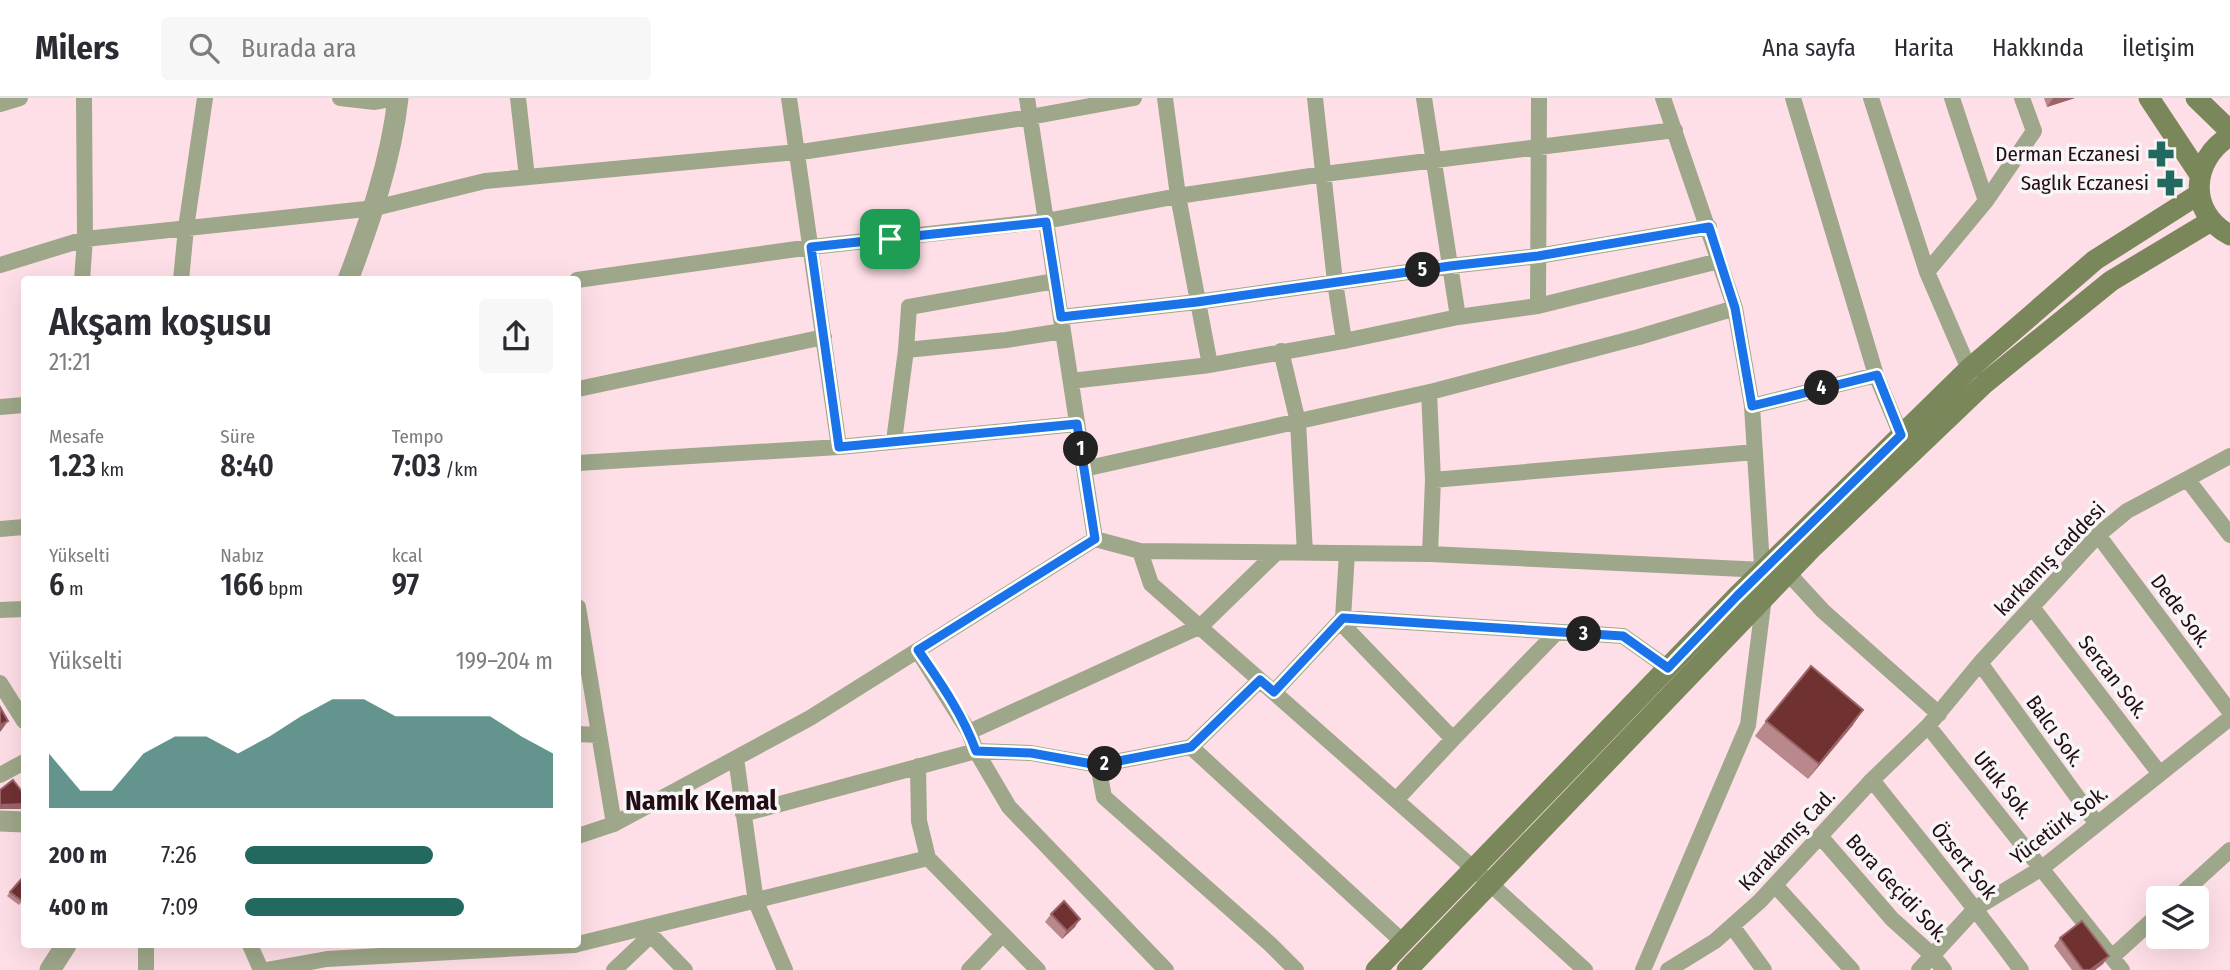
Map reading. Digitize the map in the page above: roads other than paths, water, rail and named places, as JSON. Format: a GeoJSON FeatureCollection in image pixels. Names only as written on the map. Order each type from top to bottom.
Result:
{"type":"FeatureCollection","features":[{"type":"Feature","properties":{"kind":"main road"},"geometry":{"type":"LineString","coordinates":[[2149,98],[2199,184],[2203,208],[2211,221],[2230,235]]}},
{"type":"Feature","properties":{"kind":"main road"},"geometry":{"type":"LineString","coordinates":[[2196,98],[2230,131]]}},
{"type":"Feature","properties":{"kind":"main road"},"geometry":{"type":"LineString","coordinates":[[1376,970],[1764,570],[1901,435],[1969,369],[2095,260],[2199,184],[2206,158],[2218,144],[2230,136]]}},
{"type":"Feature","properties":{"kind":"main road"},"geometry":{"type":"LineString","coordinates":[[1408,970],[1788,573],[1985,383],[2110,281],[2211,221]]}},
{"type":"Feature","properties":{"kind":"street"},"geometry":{"type":"LineString","coordinates":[[0,104],[20,98]]}},
{"type":"Feature","properties":{"kind":"street"},"geometry":{"type":"LineString","coordinates":[[82,276],[85,239],[84,98]]}},
{"type":"Feature","properties":{"kind":"street"},"geometry":{"type":"LineString","coordinates":[[181,276],[205,98]]}},
{"type":"Feature","properties":{"kind":"street"},"geometry":{"type":"LineString","coordinates":[[340,98],[375,102],[397,98],[395,128],[375,208],[350,276]]}},
{"type":"Feature","properties":{"kind":"street"},"geometry":{"type":"LineString","coordinates":[[518,98],[527,177]]}},
{"type":"Feature","properties":{"kind":"street"},"geometry":{"type":"LineString","coordinates":[[789,98],[839,447]]}},
{"type":"Feature","properties":{"kind":"street"},"geometry":{"type":"LineString","coordinates":[[1027,98],[1095,539]]}},
{"type":"Feature","properties":{"kind":"street"},"geometry":{"type":"LineString","coordinates":[[0,265],[85,239],[375,208],[485,181],[798,152],[1030,117],[1134,98]]}},
{"type":"Feature","properties":{"kind":"street"},"geometry":{"type":"LineString","coordinates":[[1164,98],[1178,196],[1210,365]]}},
{"type":"Feature","properties":{"kind":"street"},"geometry":{"type":"LineString","coordinates":[[1315,98],[1344,341]]}},
{"type":"Feature","properties":{"kind":"street"},"geometry":{"type":"LineString","coordinates":[[1424,98],[1458,317]]}},
{"type":"Feature","properties":{"kind":"street"},"geometry":{"type":"LineString","coordinates":[[1538,306],[1539,98]]}},
{"type":"Feature","properties":{"kind":"street"},"geometry":{"type":"LineString","coordinates":[[1643,970],[1748,725],[1765,597],[1752,406],[1735,308],[1663,98]]}},
{"type":"Feature","properties":{"kind":"street"},"geometry":{"type":"LineString","coordinates":[[1793,98],[1877,375],[1901,435]]}},
{"type":"Feature","properties":{"kind":"street"},"geometry":{"type":"LineString","coordinates":[[1871,98],[1927,272],[1969,369]]}},
{"type":"Feature","properties":{"kind":"street"},"geometry":{"type":"LineString","coordinates":[[1952,98],[1986,201]]}},
{"type":"Feature","properties":{"kind":"street"},"geometry":{"type":"LineString","coordinates":[[1927,272],[1986,201],[2034,131],[2022,98]]}},
{"type":"Feature","properties":{"kind":"street"},"geometry":{"type":"LineString","coordinates":[[581,279],[811,247],[1046,222],[1178,196],[1324,174],[1675,130]]}},
{"type":"Feature","properties":{"kind":"street"},"geometry":{"type":"LineString","coordinates":[[906,350],[1006,340],[1062,324],[1197,302],[1538,256],[1709,227]]}},
{"type":"Feature","properties":{"kind":"street"},"geometry":{"type":"LineString","coordinates":[[1071,381],[1210,365],[1458,317],[1538,306],[1719,261]]}},
{"type":"Feature","properties":{"kind":"street"},"geometry":{"type":"LineString","coordinates":[[894,442],[909,307],[1055,281]]}},
{"type":"Feature","properties":{"kind":"street"},"geometry":{"type":"LineString","coordinates":[[1084,469],[1429,392],[1639,337],[1735,308]]}},
{"type":"Feature","properties":{"kind":"street"},"geometry":{"type":"LineString","coordinates":[[581,387],[824,337]]}},
{"type":"Feature","properties":{"kind":"street"},"geometry":{"type":"LineString","coordinates":[[1281,351],[1298,422],[1305,553]]}},
{"type":"Feature","properties":{"kind":"street"},"geometry":{"type":"LineString","coordinates":[[1752,406],[1877,375]]}},
{"type":"Feature","properties":{"kind":"street"},"geometry":{"type":"LineString","coordinates":[[1429,392],[1433,480],[1430,554]]}},
{"type":"Feature","properties":{"kind":"street"},"geometry":{"type":"LineString","coordinates":[[0,407],[21,405]]}},
{"type":"Feature","properties":{"kind":"street"},"geometry":{"type":"LineString","coordinates":[[581,463],[839,447],[1077,424]]}},
{"type":"Feature","properties":{"kind":"street"},"geometry":{"type":"LineString","coordinates":[[1433,480],[1755,452]]}},
{"type":"Feature","properties":{"kind":"street","name":"karkamış caddesi"},"geometry":{"type":"LineString","coordinates":[[1934,720],[1980,663],[2098,535],[2127,511],[2230,456]]}},
{"type":"Feature","properties":{"kind":"street"},"geometry":{"type":"LineString","coordinates":[[2187,479],[2230,535]]}},
{"type":"Feature","properties":{"kind":"street"},"geometry":{"type":"LineString","coordinates":[[0,529],[21,527]]}},
{"type":"Feature","properties":{"kind":"street","name":"Dede Sok."},"geometry":{"type":"LineString","coordinates":[[2098,535],[2230,712]]}},
{"type":"Feature","properties":{"kind":"street"},"geometry":{"type":"LineString","coordinates":[[581,835],[614,824],[810,718],[1095,539],[1140,551],[1430,554],[1764,570]]}},
{"type":"Feature","properties":{"kind":"street"},"geometry":{"type":"LineString","coordinates":[[1140,551],[1151,584],[1585,970]]}},
{"type":"Feature","properties":{"kind":"street"},"geometry":{"type":"LineString","coordinates":[[969,732],[1201,626],[1276,552]]}},
{"type":"Feature","properties":{"kind":"street"},"geometry":{"type":"LineString","coordinates":[[1274,692],[1342,620],[1347,553]]}},
{"type":"Feature","properties":{"kind":"street","name":"Ufuk Sok."},"geometry":{"type":"LineString","coordinates":[[1788,573],[1934,720],[2122,970]]}},
{"type":"Feature","properties":{"kind":"street","name":"Sercan Sok."},"geometry":{"type":"LineString","coordinates":[[2032,607],[2160,774]]}},
{"type":"Feature","properties":{"kind":"street"},"geometry":{"type":"LineString","coordinates":[[0,610],[21,609]]}},
{"type":"Feature","properties":{"kind":"street"},"geometry":{"type":"LineString","coordinates":[[1342,620],[1623,636],[1668,668]]}},
{"type":"Feature","properties":{"kind":"street"},"geometry":{"type":"LineString","coordinates":[[1342,620],[1453,739]]}},
{"type":"Feature","properties":{"kind":"street"},"geometry":{"type":"LineString","coordinates":[[581,625],[614,824]]}},
{"type":"Feature","properties":{"kind":"street"},"geometry":{"type":"LineString","coordinates":[[1396,800],[1557,632]]}},
{"type":"Feature","properties":{"kind":"street"},"geometry":{"type":"LineString","coordinates":[[918,650],[969,732],[976,751],[1009,807],[1166,970]]}},
{"type":"Feature","properties":{"kind":"street","name":"Balcı Sok."},"geometry":{"type":"LineString","coordinates":[[1980,663],[2097,824]]}},
{"type":"Feature","properties":{"kind":"street"},"geometry":{"type":"LineString","coordinates":[[743,814],[976,751],[1031,753],[1098,765],[1191,747],[1260,680]]}},
{"type":"Feature","properties":{"kind":"street"},"geometry":{"type":"LineString","coordinates":[[0,683],[21,713]]}},
{"type":"Feature","properties":{"kind":"street","name":"Yücetürk Sok."},"geometry":{"type":"LineString","coordinates":[[1919,970],[1976,908],[2042,867],[2230,718]]}},
{"type":"Feature","properties":{"kind":"street","name":"Karakamış Cad."},"geometry":{"type":"LineString","coordinates":[[1668,970],[1715,941],[1732,926],[1872,780],[1934,720]]}},
{"type":"Feature","properties":{"kind":"street"},"geometry":{"type":"LineString","coordinates":[[581,734],[599,735]]}},
{"type":"Feature","properties":{"kind":"street"},"geometry":{"type":"LineString","coordinates":[[1191,747],[1403,942]]}},
{"type":"Feature","properties":{"kind":"street"},"geometry":{"type":"LineString","coordinates":[[736,758],[756,902],[785,970]]}},
{"type":"Feature","properties":{"kind":"street"},"geometry":{"type":"LineString","coordinates":[[0,775],[21,764]]}},
{"type":"Feature","properties":{"kind":"street"},"geometry":{"type":"LineString","coordinates":[[1098,765],[1104,797],[1296,970]]}},
{"type":"Feature","properties":{"kind":"street"},"geometry":{"type":"LineString","coordinates":[[918,766],[919,821],[928,858],[1038,970]]}},
{"type":"Feature","properties":{"kind":"street","name":"Özsert Sok"},"geometry":{"type":"LineString","coordinates":[[1872,780],[1976,908],[2021,970]]}},
{"type":"Feature","properties":{"kind":"street"},"geometry":{"type":"LineString","coordinates":[[0,821],[21,822]]}},
{"type":"Feature","properties":{"kind":"street"},"geometry":{"type":"LineString","coordinates":[[0,834],[21,834]]}},
{"type":"Feature","properties":{"kind":"street","name":"Bora Geçidi Sok."},"geometry":{"type":"LineString","coordinates":[[1820,836],[1892,919],[1944,970]]}},
{"type":"Feature","properties":{"kind":"street"},"geometry":{"type":"LineString","coordinates":[[2190,886],[2230,850]]}},
{"type":"Feature","properties":{"kind":"street"},"geometry":{"type":"LineString","coordinates":[[581,943],[648,932],[928,858]]}},
{"type":"Feature","properties":{"kind":"street"},"geometry":{"type":"LineString","coordinates":[[1775,884],[1852,970]]}},
{"type":"Feature","properties":{"kind":"street"},"geometry":{"type":"LineString","coordinates":[[1732,926],[1764,970]]}},
{"type":"Feature","properties":{"kind":"street"},"geometry":{"type":"LineString","coordinates":[[2112,957],[2146,926]]}},
{"type":"Feature","properties":{"kind":"street"},"geometry":{"type":"LineString","coordinates":[[614,970],[648,932]]}},
{"type":"Feature","properties":{"kind":"street"},"geometry":{"type":"LineString","coordinates":[[648,932],[685,970]]}},
{"type":"Feature","properties":{"kind":"street"},"geometry":{"type":"LineString","coordinates":[[969,970],[1003,934]]}},
{"type":"Feature","properties":{"kind":"street"},"geometry":{"type":"LineString","coordinates":[[50,970],[64,948]]}},
{"type":"Feature","properties":{"kind":"street"},"geometry":{"type":"LineString","coordinates":[[146,948],[146,970]]}},
{"type":"Feature","properties":{"kind":"street"},"geometry":{"type":"LineString","coordinates":[[251,948],[261,970]]}},
{"type":"Feature","properties":{"kind":"street"},"geometry":{"type":"LineString","coordinates":[[267,970],[327,960],[522,948]]}},
{"type":"Feature","properties":{"kind":"street"},"geometry":{"type":"LineString","coordinates":[[407,955],[416,970]]}},
{"type":"Feature","properties":{"kind":"place","name":"Derman Eczanesi"},"geometry":{"type":"Point","coordinates":[2161,154]}},
{"type":"Feature","properties":{"kind":"place","name":"Saglık Eczanesi"},"geometry":{"type":"Point","coordinates":[2170,183]}},
{"type":"Feature","properties":{"kind":"district","name":"Namık Kemal"},"geometry":{"type":"Point","coordinates":[701,800]}}]}
